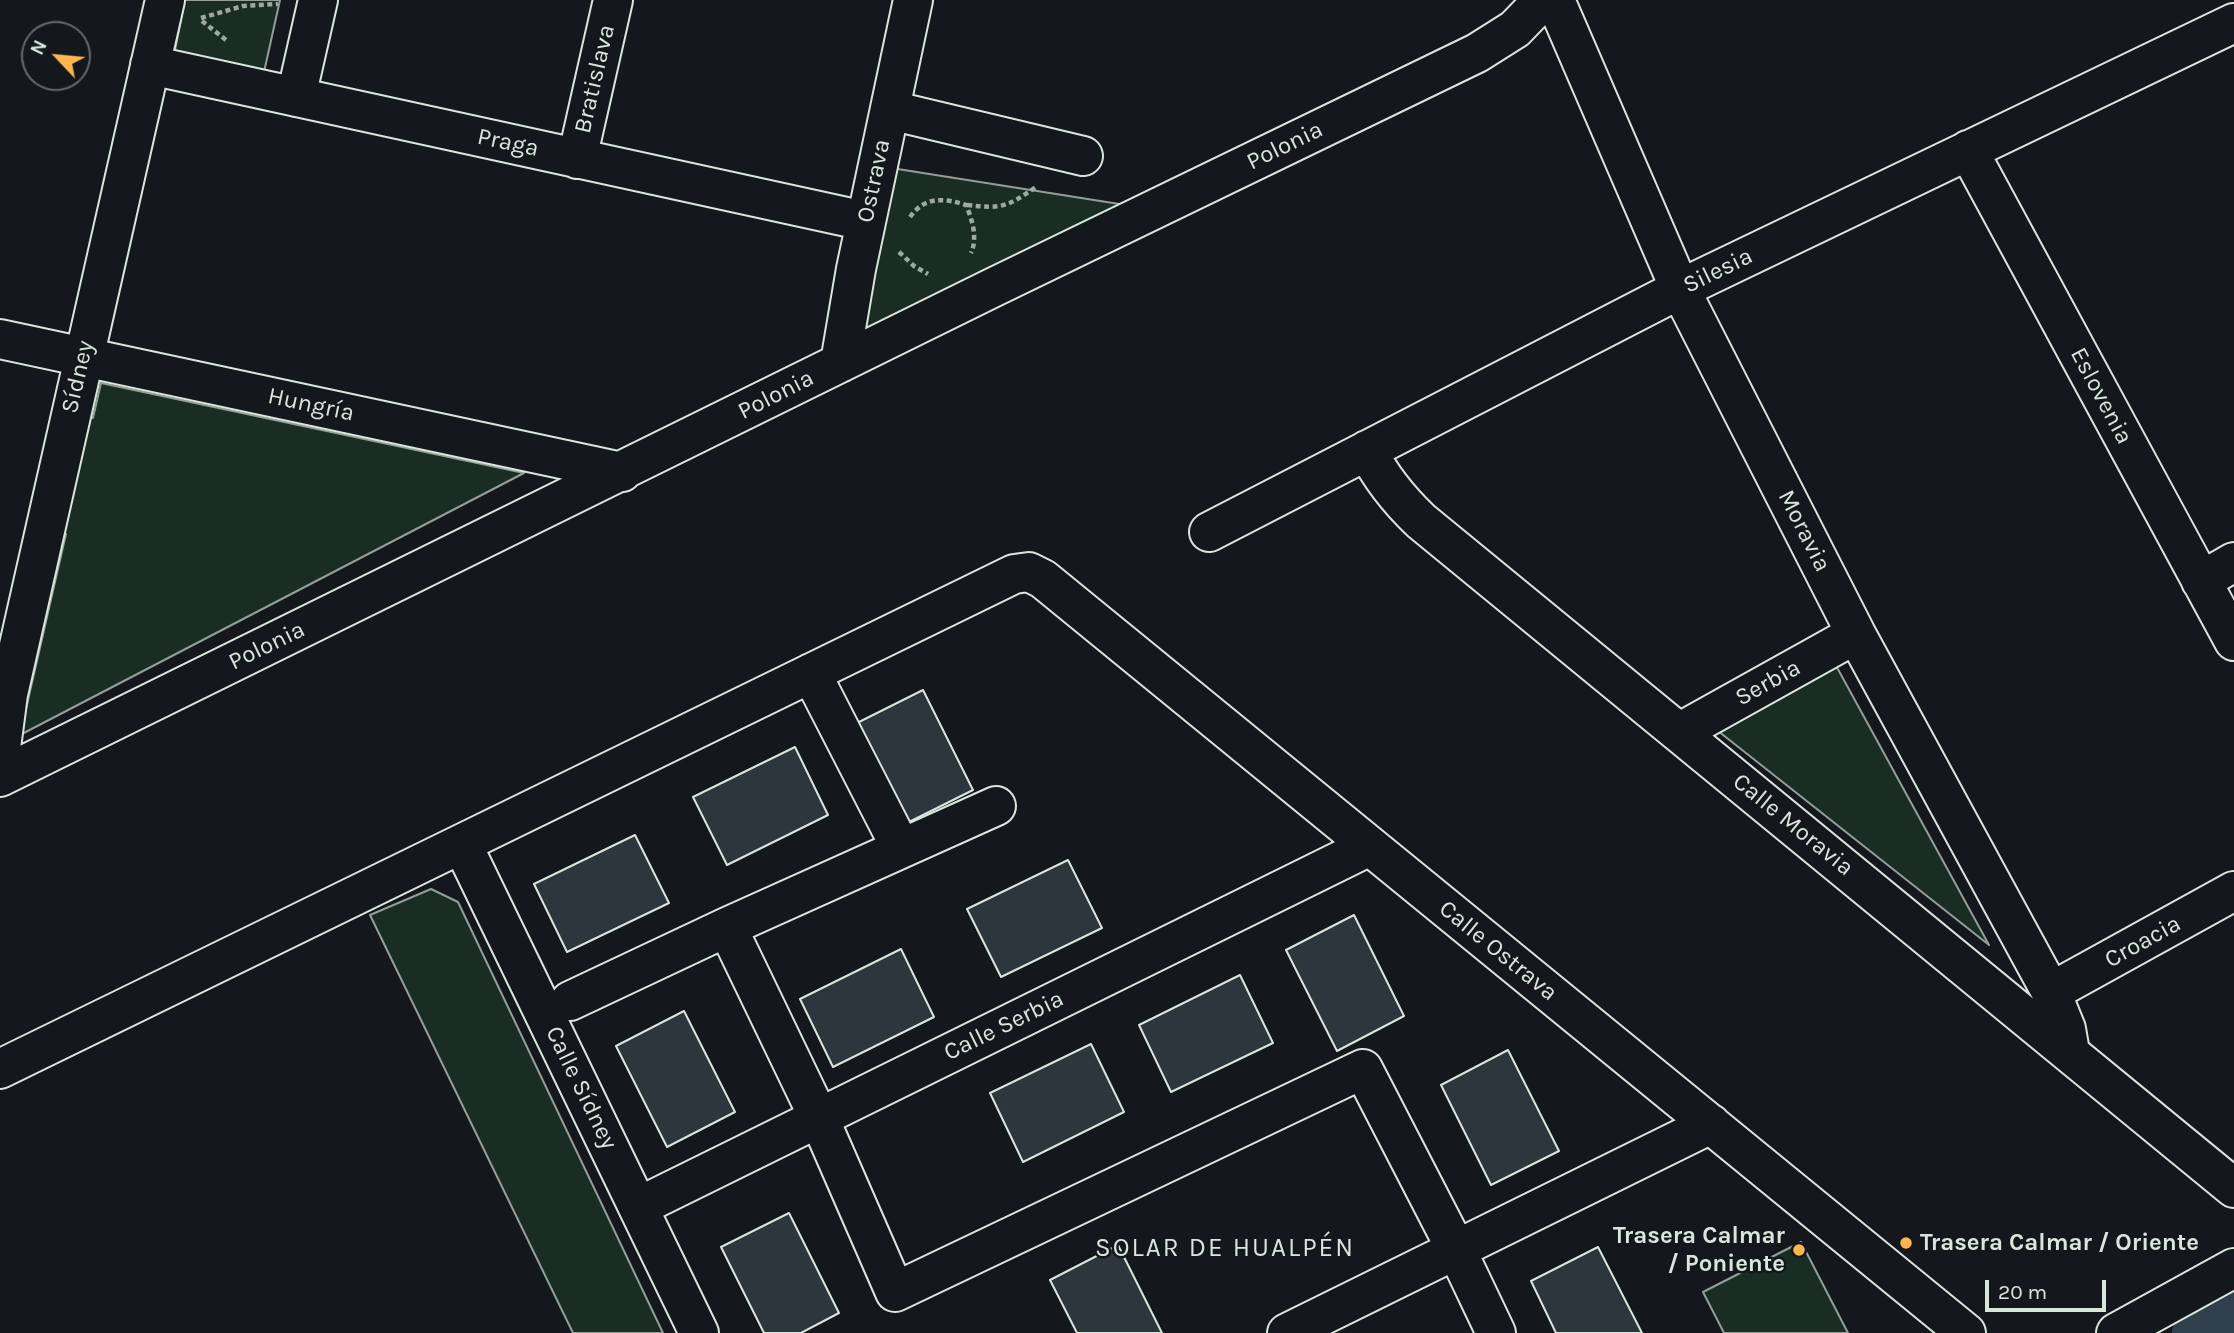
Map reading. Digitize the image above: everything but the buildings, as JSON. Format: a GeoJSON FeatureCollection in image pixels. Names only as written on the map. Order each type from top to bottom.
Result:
{"type":"FeatureCollection","features":[{"type":"Feature","properties":{"kind":"street","name":"Bratislava"},"geometry":{"type":"LineString","coordinates":[[577,159],[613,0]]}},
{"type":"Feature","properties":{"kind":"street","name":"Ostrava"},"geometry":{"type":"LineString","coordinates":[[840,363],[865,221],[913,0]]}},
{"type":"Feature","properties":{"kind":"street","name":"Polonia"},"geometry":{"type":"LineString","coordinates":[[0,777],[1476,53],[1515,29],[1542,0]]}},
{"type":"Feature","properties":{"kind":"street","name":"Moravia"},"geometry":{"type":"LineString","coordinates":[[1555,0],[1680,289],[1856,634],[2051,992],[2066,1029],[2070,1052]]}},
{"type":"Feature","properties":{"kind":"street"},"geometry":{"type":"LineString","coordinates":[[296,97],[317,1]]}},
{"type":"Feature","properties":{"kind":"street","name":"Sídney"},"geometry":{"type":"LineString","coordinates":[[0,755],[8,694],[150,65],[180,5]]}},
{"type":"Feature","properties":{"kind":"street","name":"Silesia"},"geometry":{"type":"LineString","coordinates":[[1209,532],[1680,289],[2234,23]]}},
{"type":"Feature","properties":{"kind":"street","name":"Praga"},"geometry":{"type":"LineString","coordinates":[[150,65],[865,221]]}},
{"type":"Feature","properties":{"kind":"street"},"geometry":{"type":"LineString","coordinates":[[890,110],[1083,156]]}},
{"type":"Feature","properties":{"kind":"street","name":"Eslovenia"},"geometry":{"type":"LineString","coordinates":[[1968,150],[2234,641]]}},
{"type":"Feature","properties":{"kind":"street","name":"Hungría"},"geometry":{"type":"LineString","coordinates":[[0,339],[622,472]]}},
{"type":"Feature","properties":{"kind":"street","name":"Calle Moravia"},"geometry":{"type":"LineString","coordinates":[[1367,450],[1387,484],[1421,521],[2234,1188]]}},
{"type":"Feature","properties":{"kind":"street"},"geometry":{"type":"LineString","coordinates":[[2202,581],[2234,562]]}},
{"type":"Feature","properties":{"kind":"street","name":"Calle Ostrava"},"geometry":{"type":"LineString","coordinates":[[811,673],[1014,574],[1028,572],[1043,579],[1966,1333]]}},
{"type":"Feature","properties":{"kind":"street","name":"Serbia"},"geometry":{"type":"LineString","coordinates":[[1680,732],[1856,634]]}},
{"type":"Feature","properties":{"kind":"street"},"geometry":{"type":"LineString","coordinates":[[0,1069],[811,673],[901,848]]}},
{"type":"Feature","properties":{"kind":"street"},"geometry":{"type":"LineString","coordinates":[[570,1001],[996,806]]}},
{"type":"Feature","properties":{"kind":"street","name":"Calle Sídney"},"geometry":{"type":"LineString","coordinates":[[462,844],[699,1333]]}},
{"type":"Feature","properties":{"kind":"street","name":"Calle Serbia"},"geometry":{"type":"LineString","coordinates":[[638,1207],[1370,846]]}},
{"type":"Feature","properties":{"kind":"street","name":"Croacia"},"geometry":{"type":"LineString","coordinates":[[2051,992],[2234,891]]}},
{"type":"Feature","properties":{"kind":"street"},"geometry":{"type":"LineString","coordinates":[[727,927],[819,1118],[895,1292],[1363,1069],[1496,1333]]}},
{"type":"Feature","properties":{"kind":"street"},"geometry":{"type":"LineString","coordinates":[[1287,1333],[1711,1124]]}},
{"type":"Feature","properties":{"kind":"street"},"geometry":{"type":"LineString","coordinates":[[2116,1333],[2234,1268]]}},
{"type":"Feature","properties":{"kind":"path"},"geometry":{"type":"LineString","coordinates":[[180,5],[199,18],[243,6],[317,1]]}},
{"type":"Feature","properties":{"kind":"path"},"geometry":{"type":"LineString","coordinates":[[908,220],[913,212],[929,201],[947,199],[966,205],[992,208],[1008,205],[1083,156]]}},
{"type":"Feature","properties":{"kind":"path"},"geometry":{"type":"LineString","coordinates":[[966,205],[972,219],[974,246],[967,261]]}},
{"type":"Feature","properties":{"kind":"path"},"geometry":{"type":"LineString","coordinates":[[856,269],[871,266],[896,249],[927,275],[937,274]]}},
{"type":"Feature","properties":{"kind":"green space"},"geometry":{"type":"Polygon","coordinates":[[[185,0],[280,0],[264,72],[174,55],[185,0]]]}},
{"type":"Feature","properties":{"kind":"green space"},"geometry":{"type":"Polygon","coordinates":[[[866,164],[1132,206],[827,353],[866,164]]]}},
{"type":"Feature","properties":{"kind":"green space"},"geometry":{"type":"Polygon","coordinates":[[[101,383],[524,473],[20,735],[66,534],[60,532],[83,417],[93,418],[101,383]]]}},
{"type":"Feature","properties":{"kind":"green space"},"geometry":{"type":"Polygon","coordinates":[[[1834,662],[1989,945],[1713,727],[1834,662]]]}},
{"type":"Feature","properties":{"kind":"green space"},"geometry":{"type":"Polygon","coordinates":[[[431,889],[458,902],[663,1333],[573,1333],[370,915],[431,889]]]}},
{"type":"Feature","properties":{"kind":"green space"},"geometry":{"type":"Polygon","coordinates":[[[1801,1242],[1848,1333],[1724,1333],[1703,1292],[1801,1242]]]}},
{"type":"Feature","properties":{"kind":"waterway"},"geometry":{"type":"LineString","coordinates":[[2193,1333],[2234,1310]]}},
{"type":"Feature","properties":{"kind":"place","name":"Trasera Calmar / Oriente"},"geometry":{"type":"Point","coordinates":[1906,1243]}},
{"type":"Feature","properties":{"kind":"place","name":"Trasera Calmar / Poniente"},"geometry":{"type":"Point","coordinates":[1799,1250]}},
{"type":"Feature","properties":{"kind":"district","name":"SOLAR DE HUALPÉN"},"geometry":{"type":"Point","coordinates":[1225,1249]}}]}
